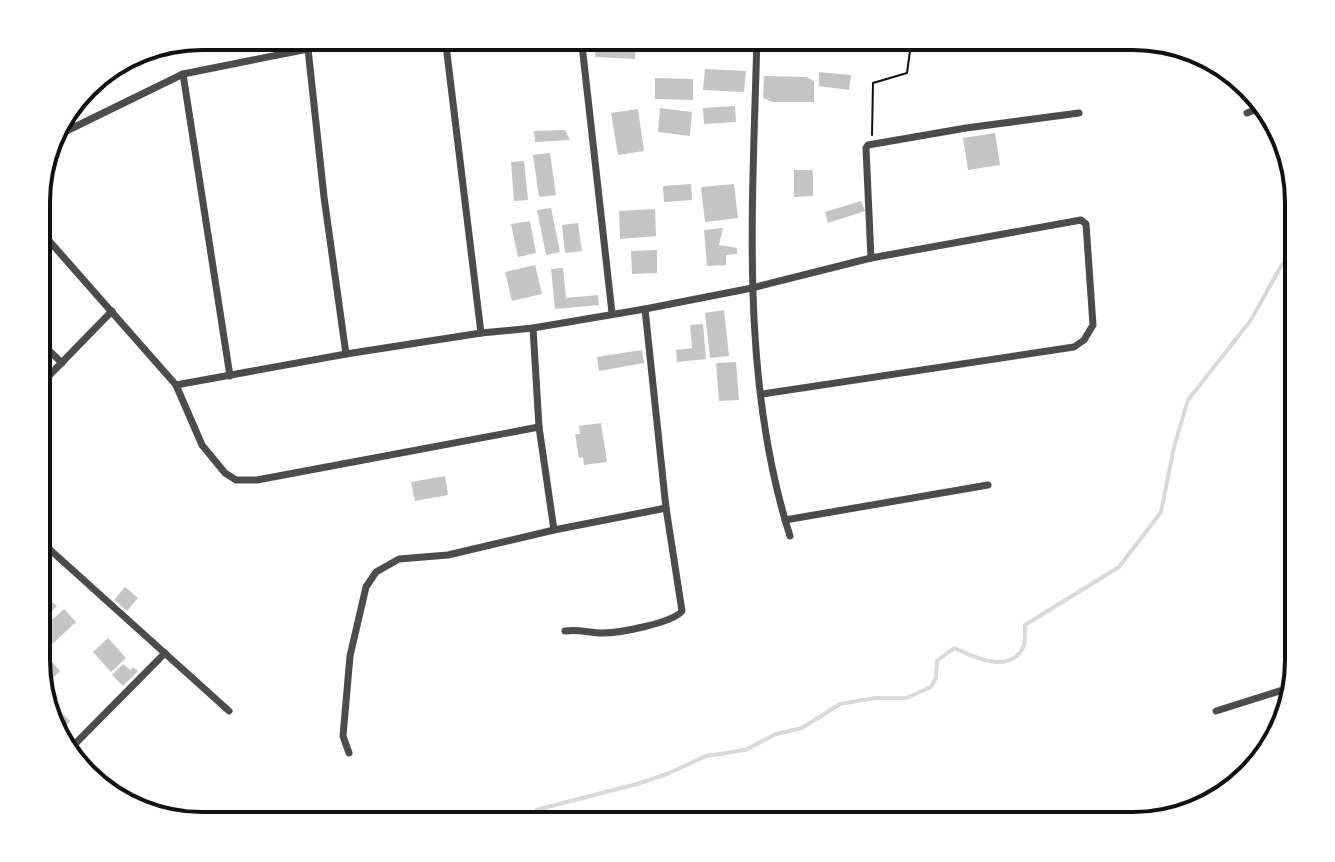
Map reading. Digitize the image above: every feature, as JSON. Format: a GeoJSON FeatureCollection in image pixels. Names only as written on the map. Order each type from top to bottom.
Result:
{"type":"FeatureCollection","features":[{"type":"Feature","properties":{"kind":"street"},"geometry":{"type":"LineString","coordinates":[[68,130],[183,74],[303,50]]}},
{"type":"Feature","properties":{"kind":"street"},"geometry":{"type":"LineString","coordinates":[[308,50],[324,197],[346,354]]}},
{"type":"Feature","properties":{"kind":"street"},"geometry":{"type":"LineString","coordinates":[[447,50],[481,333]]}},
{"type":"Feature","properties":{"kind":"street"},"geometry":{"type":"LineString","coordinates":[[582,50],[612,313]]}},
{"type":"Feature","properties":{"kind":"street"},"geometry":{"type":"LineString","coordinates":[[757,50],[752,288],[772,460],[790,536]]}},
{"type":"Feature","properties":{"kind":"street"},"geometry":{"type":"LineString","coordinates":[[183,74],[230,376]]}},
{"type":"Feature","properties":{"kind":"street"},"geometry":{"type":"LineString","coordinates":[[1247,113],[1253,110]]}},
{"type":"Feature","properties":{"kind":"street"},"geometry":{"type":"LineString","coordinates":[[871,258],[866,148],[871,144],[1079,113]]}},
{"type":"Feature","properties":{"kind":"street"},"geometry":{"type":"LineString","coordinates":[[176,385],[346,354],[645,309],[752,288],[871,258],[1081,220],[1086,224],[1093,325],[1084,340],[1074,347],[762,394]]}},
{"type":"Feature","properties":{"kind":"street"},"geometry":{"type":"LineString","coordinates":[[50,242],[176,385],[202,445],[225,473],[236,480],[257,480],[539,427]]}},
{"type":"Feature","properties":{"kind":"street"},"geometry":{"type":"LineString","coordinates":[[565,631],[581,629],[600,633],[678,616],[682,611],[666,508],[645,309]]}},
{"type":"Feature","properties":{"kind":"street"},"geometry":{"type":"LineString","coordinates":[[50,375],[112,311]]}},
{"type":"Feature","properties":{"kind":"street"},"geometry":{"type":"LineString","coordinates":[[533,328],[539,427],[554,530]]}},
{"type":"Feature","properties":{"kind":"street"},"geometry":{"type":"LineString","coordinates":[[50,351],[62,363]]}},
{"type":"Feature","properties":{"kind":"street"},"geometry":{"type":"LineString","coordinates":[[785,520],[988,485]]}},
{"type":"Feature","properties":{"kind":"street"},"geometry":{"type":"LineString","coordinates":[[349,753],[343,736],[350,656],[366,587],[376,572],[399,559],[448,555],[666,508]]}},
{"type":"Feature","properties":{"kind":"street"},"geometry":{"type":"LineString","coordinates":[[50,550],[229,711]]}},
{"type":"Feature","properties":{"kind":"street"},"geometry":{"type":"LineString","coordinates":[[76,743],[165,653]]}},
{"type":"Feature","properties":{"kind":"street"},"geometry":{"type":"LineString","coordinates":[[1216,711],[1282,690]]}},
{"type":"Feature","properties":{"kind":"path"},"geometry":{"type":"LineString","coordinates":[[871,144],[873,83],[907,73],[910,50]]}},
{"type":"Feature","properties":{"kind":"building"},"geometry":{"type":"Polygon","coordinates":[[[595,50],[636,50],[635,59],[595,57],[595,50]]]}},
{"type":"Feature","properties":{"kind":"building"},"geometry":{"type":"Polygon","coordinates":[[[705,69],[746,71],[744,92],[703,90],[705,69]]]}},
{"type":"Feature","properties":{"kind":"building"},"geometry":{"type":"Polygon","coordinates":[[[819,72],[851,75],[849,90],[819,86],[819,72]]]}},
{"type":"Feature","properties":{"kind":"building"},"geometry":{"type":"Polygon","coordinates":[[[764,76],[806,77],[814,81],[814,102],[773,102],[763,98],[764,76]]]}},
{"type":"Feature","properties":{"kind":"building"},"geometry":{"type":"Polygon","coordinates":[[[655,78],[693,79],[693,100],[655,99],[655,78]]]}},
{"type":"Feature","properties":{"kind":"building"},"geometry":{"type":"Polygon","coordinates":[[[735,106],[736,122],[704,124],[703,108],[735,106]]]}},
{"type":"Feature","properties":{"kind":"building"},"geometry":{"type":"Polygon","coordinates":[[[660,108],[692,112],[690,136],[658,132],[660,108]]]}},
{"type":"Feature","properties":{"kind":"building"},"geometry":{"type":"Polygon","coordinates":[[[638,109],[644,151],[618,155],[611,113],[638,109]]]}},
{"type":"Feature","properties":{"kind":"building"},"geometry":{"type":"Polygon","coordinates":[[[565,130],[570,140],[535,142],[534,131],[565,130]]]}},
{"type":"Feature","properties":{"kind":"building"},"geometry":{"type":"Polygon","coordinates":[[[995,133],[1000,165],[968,170],[963,138],[995,133]]]}},
{"type":"Feature","properties":{"kind":"building"},"geometry":{"type":"Polygon","coordinates":[[[550,153],[556,195],[539,197],[533,155],[550,153]]]}},
{"type":"Feature","properties":{"kind":"building"},"geometry":{"type":"Polygon","coordinates":[[[524,161],[528,200],[514,201],[511,162],[524,161]]]}},
{"type":"Feature","properties":{"kind":"building"},"geometry":{"type":"Polygon","coordinates":[[[794,170],[813,170],[813,196],[794,197],[794,170]]]}},
{"type":"Feature","properties":{"kind":"building"},"geometry":{"type":"Polygon","coordinates":[[[691,184],[692,200],[664,202],[663,186],[691,184]]]}},
{"type":"Feature","properties":{"kind":"building"},"geometry":{"type":"Polygon","coordinates":[[[734,184],[738,218],[705,222],[701,187],[734,184]]]}},
{"type":"Feature","properties":{"kind":"building"},"geometry":{"type":"Polygon","coordinates":[[[861,201],[865,211],[828,223],[825,212],[861,201]]]}},
{"type":"Feature","properties":{"kind":"building"},"geometry":{"type":"Polygon","coordinates":[[[551,208],[560,252],[546,255],[537,210],[551,208]]]}},
{"type":"Feature","properties":{"kind":"building"},"geometry":{"type":"Polygon","coordinates":[[[655,209],[656,236],[620,239],[619,211],[655,209]]]}},
{"type":"Feature","properties":{"kind":"building"},"geometry":{"type":"Polygon","coordinates":[[[530,221],[536,253],[518,257],[511,224],[530,221]]]}},
{"type":"Feature","properties":{"kind":"building"},"geometry":{"type":"Polygon","coordinates":[[[578,223],[582,251],[565,253],[562,225],[578,223]]]}},
{"type":"Feature","properties":{"kind":"building"},"geometry":{"type":"Polygon","coordinates":[[[723,228],[719,245],[737,248],[737,254],[726,255],[726,265],[707,266],[704,230],[723,228]]]}},
{"type":"Feature","properties":{"kind":"building"},"geometry":{"type":"Polygon","coordinates":[[[657,250],[657,273],[632,274],[631,251],[657,250]]]}},
{"type":"Feature","properties":{"kind":"building"},"geometry":{"type":"Polygon","coordinates":[[[535,265],[542,294],[512,301],[505,272],[535,265]]]}},
{"type":"Feature","properties":{"kind":"building"},"geometry":{"type":"Polygon","coordinates":[[[563,268],[566,298],[598,295],[599,305],[555,309],[551,269],[563,268]]]}},
{"type":"Feature","properties":{"kind":"building"},"geometry":{"type":"Polygon","coordinates":[[[724,310],[729,356],[710,358],[705,313],[724,310]]]}},
{"type":"Feature","properties":{"kind":"building"},"geometry":{"type":"Polygon","coordinates":[[[703,324],[706,359],[677,362],[676,350],[692,348],[690,325],[703,324]]]}},
{"type":"Feature","properties":{"kind":"building"},"geometry":{"type":"Polygon","coordinates":[[[642,350],[644,363],[599,371],[597,357],[642,350]]]}},
{"type":"Feature","properties":{"kind":"building"},"geometry":{"type":"Polygon","coordinates":[[[736,362],[739,400],[719,401],[716,363],[736,362]]]}},
{"type":"Feature","properties":{"kind":"building"},"geometry":{"type":"Polygon","coordinates":[[[601,423],[607,462],[584,465],[583,457],[579,458],[575,434],[580,434],[579,426],[601,423]]]}},
{"type":"Feature","properties":{"kind":"building"},"geometry":{"type":"Polygon","coordinates":[[[445,476],[448,495],[415,501],[411,482],[445,476]]]}},
{"type":"Feature","properties":{"kind":"building"},"geometry":{"type":"Polygon","coordinates":[[[125,587],[138,598],[127,611],[114,600],[125,587]]]}},
{"type":"Feature","properties":{"kind":"building"},"geometry":{"type":"Polygon","coordinates":[[[50,600],[57,606],[50,613],[50,600]]]}},
{"type":"Feature","properties":{"kind":"building"},"geometry":{"type":"Polygon","coordinates":[[[64,609],[76,622],[50,646],[50,621],[64,609]]]}},
{"type":"Feature","properties":{"kind":"building"},"geometry":{"type":"Polygon","coordinates":[[[108,638],[126,658],[111,672],[93,652],[108,638]]]}},
{"type":"Feature","properties":{"kind":"building"},"geometry":{"type":"Polygon","coordinates":[[[50,660],[60,671],[51,679],[50,660]]]}},
{"type":"Feature","properties":{"kind":"building"},"geometry":{"type":"Polygon","coordinates":[[[123,664],[130,670],[133,667],[138,671],[123,686],[112,675],[123,664]]]}},
{"type":"Feature","properties":{"kind":"building"},"geometry":{"type":"Polygon","coordinates":[[[58,709],[70,721],[65,726],[58,709]]]}},
{"type":"Feature","properties":{"kind":"waterway"},"geometry":{"type":"LineString","coordinates":[[535,812],[637,784],[706,756],[745,750],[776,734],[802,728],[840,704],[875,698],[906,698],[931,687],[936,678],[937,661],[954,648],[992,662],[1011,660],[1024,645],[1025,625],[1119,567],[1161,512],[1174,447],[1188,400],[1251,320],[1285,261]]}}]}
